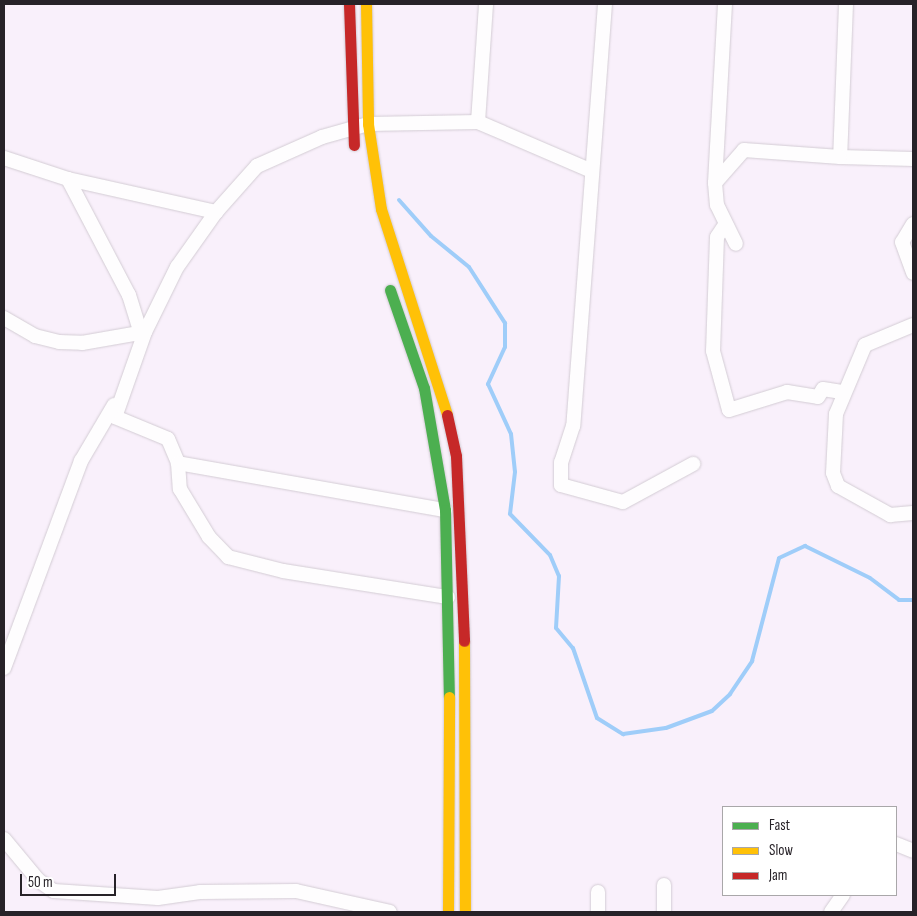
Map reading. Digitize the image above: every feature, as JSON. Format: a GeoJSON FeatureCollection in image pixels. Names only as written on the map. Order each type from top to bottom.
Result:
{"type":"FeatureCollection","features":[{"type":"Feature","properties":{"kind":"main road"},"geometry":{"type":"LineString","coordinates":[[350,4],[352,127],[356,155]]}},
{"type":"Feature","properties":{"kind":"main road"},"geometry":{"type":"LineString","coordinates":[[366,4],[368,124],[391,248],[440,388],[456,456],[467,696],[465,912]]}},
{"type":"Feature","properties":{"kind":"main road"},"geometry":{"type":"LineString","coordinates":[[384,275],[424,388],[445,510],[452,866],[448,912]]}},
{"type":"Feature","properties":{"kind":"street"},"geometry":{"type":"LineString","coordinates":[[478,122],[486,4]]}},
{"type":"Feature","properties":{"kind":"street"},"geometry":{"type":"LineString","coordinates":[[605,4],[573,426],[561,462],[561,484],[622,502],[692,464]]}},
{"type":"Feature","properties":{"kind":"street"},"geometry":{"type":"LineString","coordinates":[[725,4],[714,183],[725,225],[736,244]]}},
{"type":"Feature","properties":{"kind":"street"},"geometry":{"type":"LineString","coordinates":[[840,157],[846,4]]}},
{"type":"Feature","properties":{"kind":"street"},"geometry":{"type":"LineString","coordinates":[[4,668],[81,461],[107,420],[144,332],[177,268],[216,212],[257,166],[352,127],[426,119],[478,122],[592,171]]}},
{"type":"Feature","properties":{"kind":"street"},"geometry":{"type":"LineString","coordinates":[[714,183],[744,150],[840,157],[913,159]]}},
{"type":"Feature","properties":{"kind":"street"},"geometry":{"type":"LineString","coordinates":[[4,158],[68,179],[216,212]]}},
{"type":"Feature","properties":{"kind":"street"},"geometry":{"type":"LineString","coordinates":[[68,179],[112,259],[144,332],[115,417],[168,439],[178,463],[180,489],[209,537],[228,557],[283,572],[448,597]]}},
{"type":"Feature","properties":{"kind":"street"},"geometry":{"type":"LineString","coordinates":[[913,224],[902,242],[913,274]]}},
{"type":"Feature","properties":{"kind":"street"},"geometry":{"type":"LineString","coordinates":[[725,225],[717,237],[713,351],[729,410],[787,392],[818,397],[823,390],[842,392]]}},
{"type":"Feature","properties":{"kind":"street"},"geometry":{"type":"LineString","coordinates":[[4,318],[35,336],[58,342],[82,343],[144,332]]}},
{"type":"Feature","properties":{"kind":"street"},"geometry":{"type":"LineString","coordinates":[[913,325],[865,345],[842,392],[836,414],[834,472],[838,486],[890,516],[913,513]]}},
{"type":"Feature","properties":{"kind":"street"},"geometry":{"type":"LineString","coordinates":[[178,463],[445,510]]}},
{"type":"Feature","properties":{"kind":"street"},"geometry":{"type":"LineString","coordinates":[[4,839],[38,880],[54,891],[158,898],[200,892],[296,891],[390,912]]}},
{"type":"Feature","properties":{"kind":"street"},"geometry":{"type":"LineString","coordinates":[[897,844],[913,851]]}},
{"type":"Feature","properties":{"kind":"street"},"geometry":{"type":"LineString","coordinates":[[664,885],[664,912]]}},
{"type":"Feature","properties":{"kind":"street"},"geometry":{"type":"LineString","coordinates":[[598,892],[598,912]]}},
{"type":"Feature","properties":{"kind":"street"},"geometry":{"type":"LineString","coordinates":[[831,912],[842,896]]}},
{"type":"Feature","properties":{"kind":"waterway"},"geometry":{"type":"LineString","coordinates":[[399,200],[431,236],[469,267],[505,323],[505,347],[488,384],[511,434],[515,472],[510,514],[550,555],[559,576],[556,628],[573,648],[597,718],[623,734],[666,728],[712,711],[730,694],[752,661],[779,558],[805,546],[870,578],[899,600],[913,600]]}},
{"type":"Feature","properties":{"kind":"traffic: fast"},"geometry":{"type":"LineString","coordinates":[[390,290],[424,388],[445,510],[449,697]]}},
{"type":"Feature","properties":{"kind":"traffic: slow"},"geometry":{"type":"LineString","coordinates":[[366,4],[368,124],[381,209],[447,415]]}},
{"type":"Feature","properties":{"kind":"traffic: slow"},"geometry":{"type":"LineString","coordinates":[[464,641],[465,912]]}},
{"type":"Feature","properties":{"kind":"traffic: slow"},"geometry":{"type":"LineString","coordinates":[[448,912],[449,697]]}},
{"type":"Feature","properties":{"kind":"traffic: jam"},"geometry":{"type":"LineString","coordinates":[[349,4],[354,145]]}},
{"type":"Feature","properties":{"kind":"traffic: jam"},"geometry":{"type":"LineString","coordinates":[[447,415],[456,456],[464,641]]}}]}
